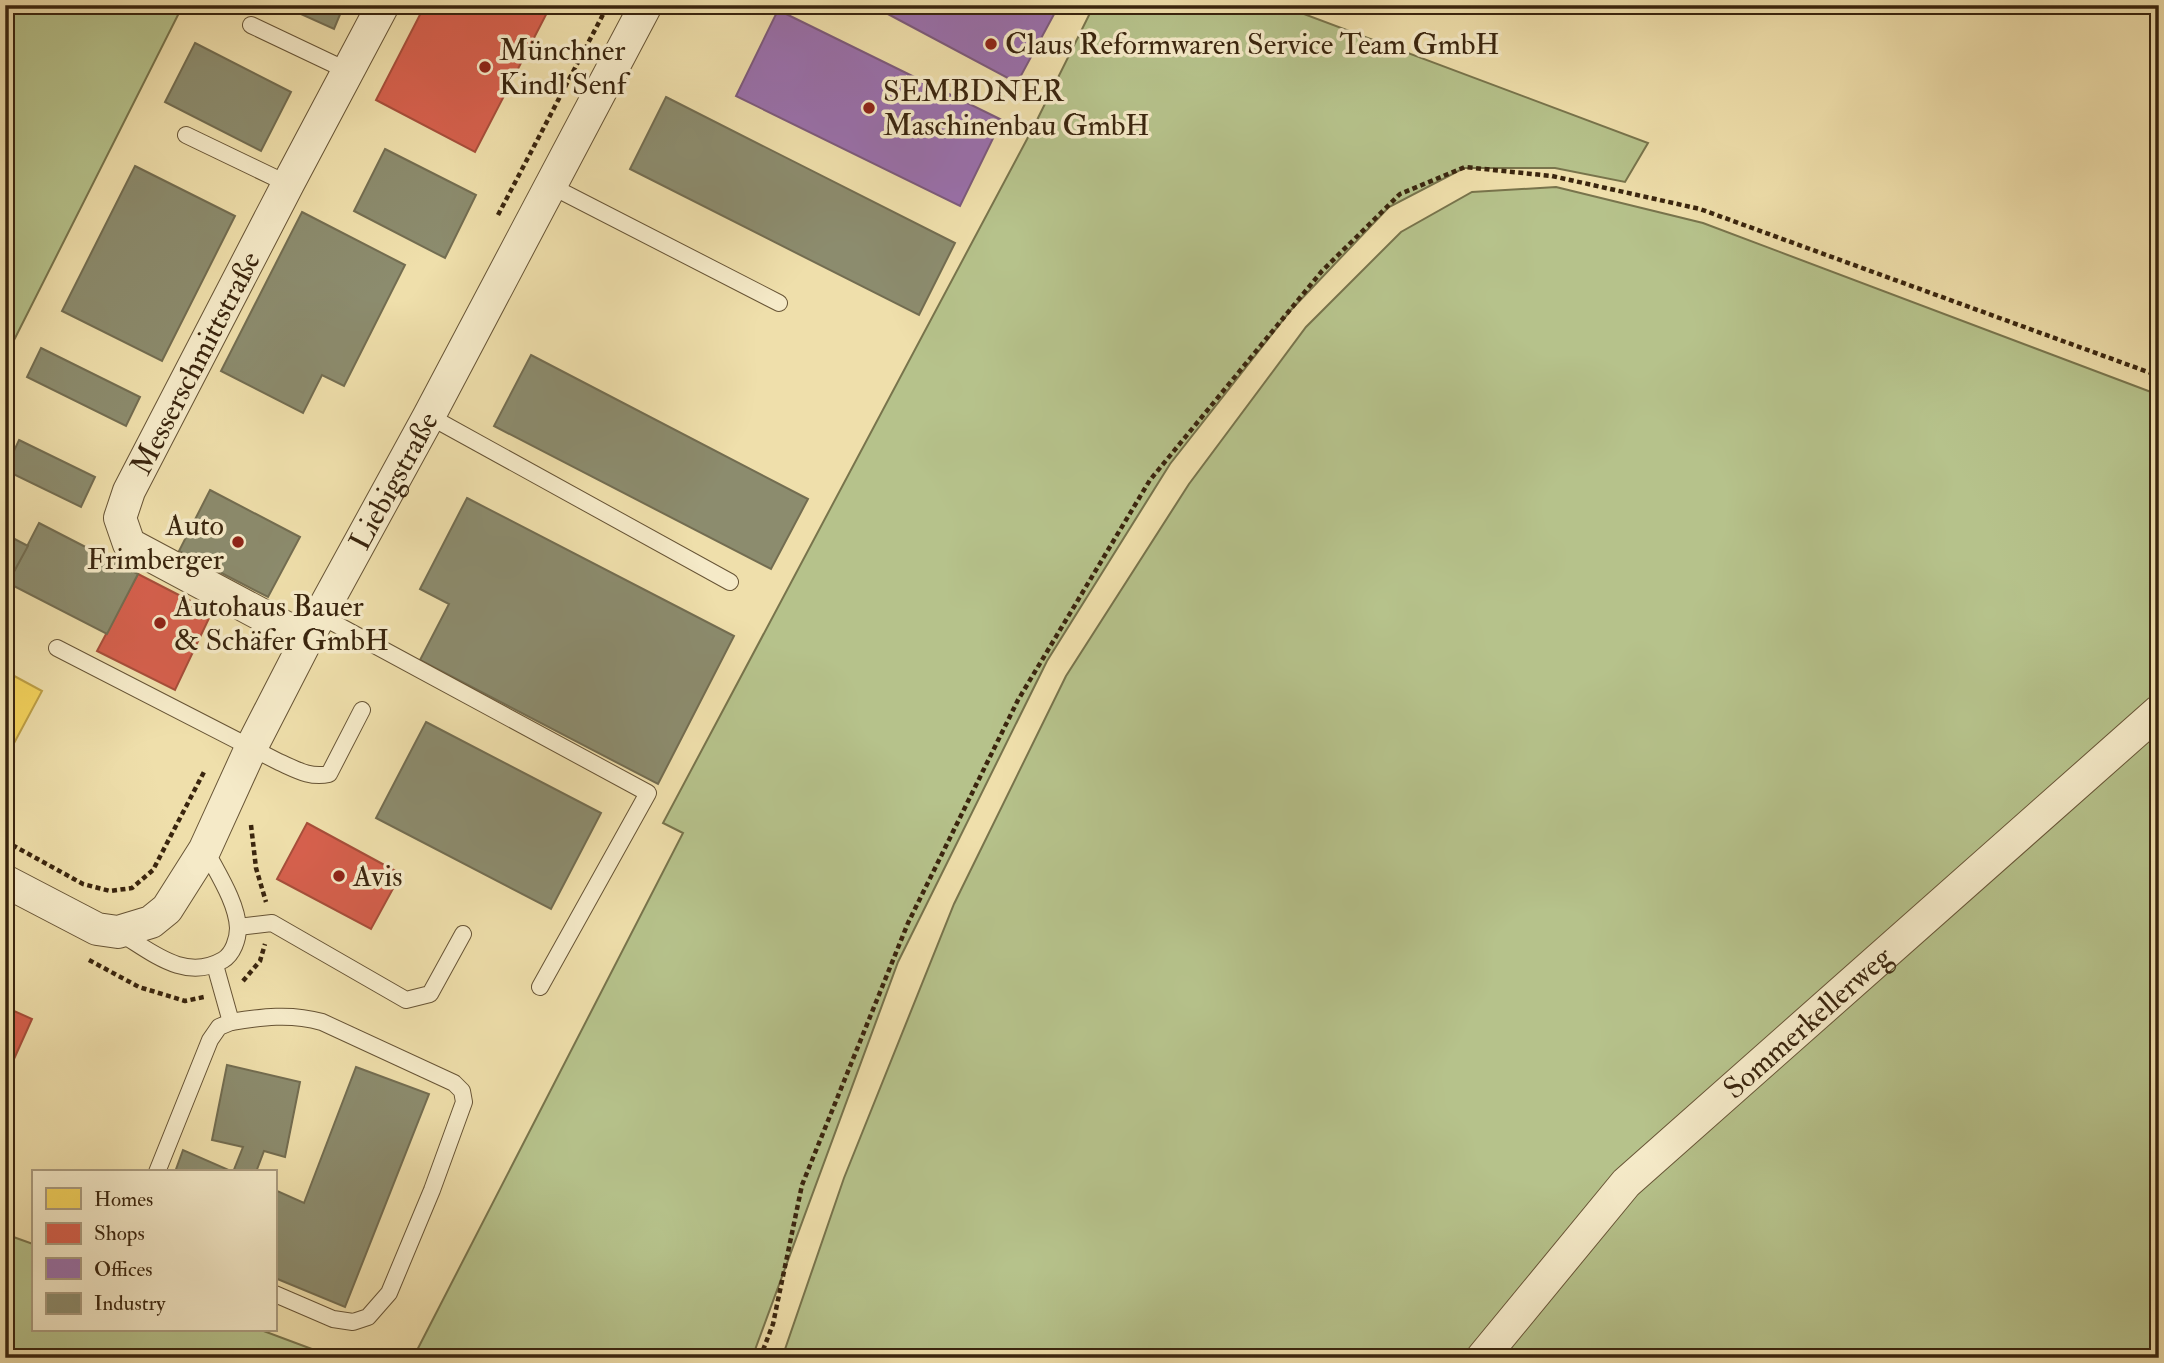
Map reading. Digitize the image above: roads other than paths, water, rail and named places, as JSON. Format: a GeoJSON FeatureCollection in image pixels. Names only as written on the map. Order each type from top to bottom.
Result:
{"type":"FeatureCollection","features":[{"type":"Feature","properties":{"kind":"street","name":"Messerschmittstraße"},"geometry":{"type":"LineString","coordinates":[[313,627],[129,544],[120,519],[129,491],[383,5]]}},
{"type":"Feature","properties":{"kind":"street","name":"Liebigstraße"},"geometry":{"type":"LineString","coordinates":[[118,932],[151,922],[167,909],[205,849],[237,741],[313,627],[429,416],[646,5]]}},
{"type":"Feature","properties":{"kind":"street","name":"Sommerkellerweg"},"geometry":{"type":"LineString","coordinates":[[1482,1358],[1626,1183],[2159,712]]}},
{"type":"Feature","properties":{"kind":"street"},"geometry":{"type":"LineString","coordinates":[[5,881],[97,929],[118,932]]}},
{"type":"Feature","properties":{"kind":"lane"},"geometry":{"type":"LineString","coordinates":[[251,25],[348,71]]}},
{"type":"Feature","properties":{"kind":"lane"},"geometry":{"type":"LineString","coordinates":[[186,135],[288,184]]}},
{"type":"Feature","properties":{"kind":"lane"},"geometry":{"type":"LineString","coordinates":[[551,186],[779,303]]}},
{"type":"Feature","properties":{"kind":"lane"},"geometry":{"type":"LineString","coordinates":[[429,416],[730,582]]}},
{"type":"Feature","properties":{"kind":"lane"},"geometry":{"type":"LineString","coordinates":[[313,627],[648,793],[540,987]]}},
{"type":"Feature","properties":{"kind":"lane"},"geometry":{"type":"LineString","coordinates":[[57,648],[306,775],[329,774],[362,709]]}},
{"type":"Feature","properties":{"kind":"lane"},"geometry":{"type":"LineString","coordinates":[[118,932],[184,969],[215,965],[228,957],[236,942],[238,927],[227,892],[205,849]]}},
{"type":"Feature","properties":{"kind":"lane"},"geometry":{"type":"LineString","coordinates":[[238,927],[272,923],[406,1000],[430,995],[463,934]]}},
{"type":"Feature","properties":{"kind":"lane"},"geometry":{"type":"LineString","coordinates":[[215,965],[231,1022]]}},
{"type":"Feature","properties":{"kind":"lane"},"geometry":{"type":"LineString","coordinates":[[158,1170],[211,1040],[219,1027],[231,1022],[303,1016],[322,1022],[454,1083],[461,1091],[464,1102],[432,1191],[388,1293],[368,1317],[353,1322],[333,1319],[276,1294]]}},
{"type":"Feature","properties":{"kind":"place","name":"Claus Reformwaren Service Team GmbH"},"geometry":{"type":"Point","coordinates":[991,44]}},
{"type":"Feature","properties":{"kind":"place","name":"Münchner Kindl Senf"},"geometry":{"type":"Point","coordinates":[485,67]}},
{"type":"Feature","properties":{"kind":"place","name":"SEMBDNER Maschinenbau GmbH"},"geometry":{"type":"Point","coordinates":[869,108]}},
{"type":"Feature","properties":{"kind":"place","name":"Auto Frimberger"},"geometry":{"type":"Point","coordinates":[238,542]}},
{"type":"Feature","properties":{"kind":"place","name":"Autohaus Bauer & Schäfer GmbH"},"geometry":{"type":"Point","coordinates":[160,623]}},
{"type":"Feature","properties":{"kind":"place","name":"Avis"},"geometry":{"type":"Point","coordinates":[339,876]}}]}
